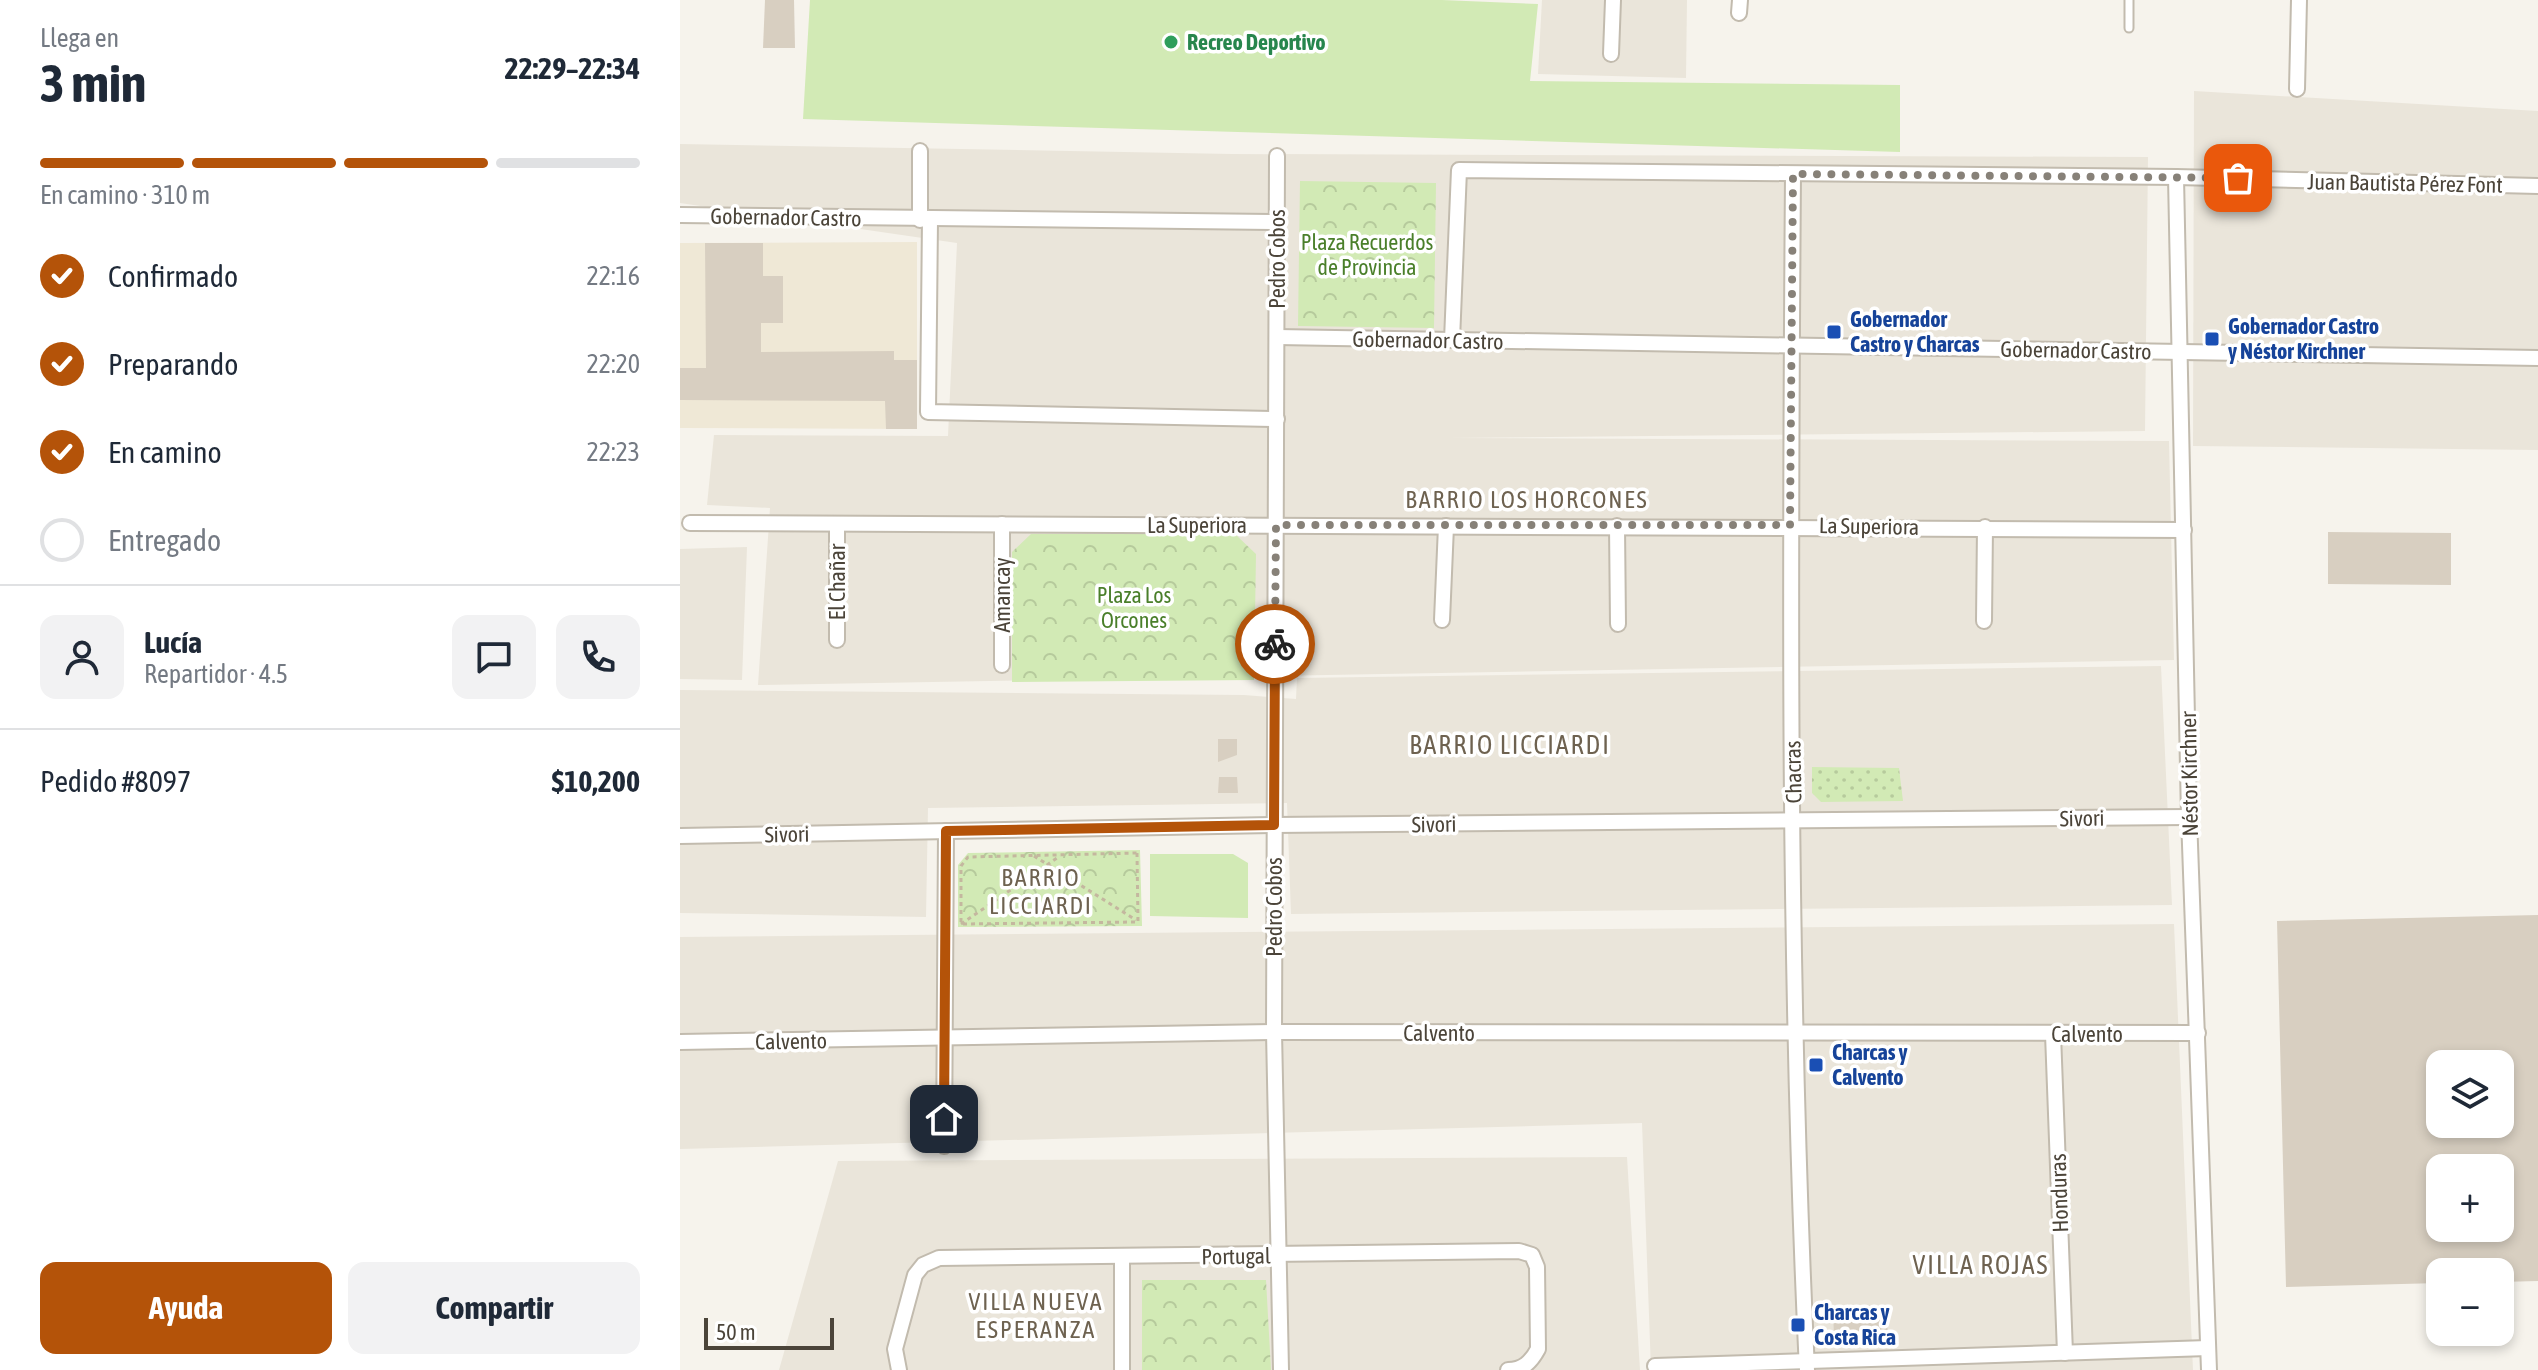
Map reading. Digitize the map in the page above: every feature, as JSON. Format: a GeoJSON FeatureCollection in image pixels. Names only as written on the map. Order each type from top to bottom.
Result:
{"type":"FeatureCollection","features":[{"type":"Feature","properties":{"kind":"street"},"geometry":{"type":"LineString","coordinates":[[1611,54],[1613,0]]}},
{"type":"Feature","properties":{"kind":"street"},"geometry":{"type":"LineString","coordinates":[[2297,89],[2299,0]]}},
{"type":"Feature","properties":{"kind":"street"},"geometry":{"type":"LineString","coordinates":[[920,151],[925,220],[928,412],[1277,419]]}},
{"type":"Feature","properties":{"kind":"street","name":"Pedro Cobos"},"geometry":{"type":"LineString","coordinates":[[1277,156],[1274,1032],[1281,1370]]}},
{"type":"Feature","properties":{"kind":"street","name":"Juan Bautista Pérez Font"},"geometry":{"type":"LineString","coordinates":[[1452,340],[1459,170],[2176,177],[2538,186]]}},
{"type":"Feature","properties":{"kind":"street","name":"Chacras"},"geometry":{"type":"LineString","coordinates":[[1793,174],[1790,525],[1793,821],[1807,1366]]}},
{"type":"Feature","properties":{"kind":"street","name":"Néstor Kirchner"},"geometry":{"type":"LineString","coordinates":[[2176,177],[2189,817],[2209,1370]]}},
{"type":"Feature","properties":{"kind":"street","name":"Gobernador Castro"},"geometry":{"type":"LineString","coordinates":[[680,215],[1277,222]]}},
{"type":"Feature","properties":{"kind":"street","name":"Gobernador Castro"},"geometry":{"type":"LineString","coordinates":[[1277,337],[2538,358]]}},
{"type":"Feature","properties":{"kind":"street","name":"La Superiora"},"geometry":{"type":"LineString","coordinates":[[690,523],[1790,525],[2184,530]]}},
{"type":"Feature","properties":{"kind":"street","name":"El Chañar"},"geometry":{"type":"LineString","coordinates":[[837,524],[837,640]]}},
{"type":"Feature","properties":{"kind":"street","name":"Amancay"},"geometry":{"type":"LineString","coordinates":[[1002,524],[1002,665]]}},
{"type":"Feature","properties":{"kind":"street"},"geometry":{"type":"LineString","coordinates":[[1442,620],[1446,526]]}},
{"type":"Feature","properties":{"kind":"street"},"geometry":{"type":"LineString","coordinates":[[1617,526],[1618,624]]}},
{"type":"Feature","properties":{"kind":"street"},"geometry":{"type":"LineString","coordinates":[[1984,621],[1985,527]]}},
{"type":"Feature","properties":{"kind":"street","name":"Sivori"},"geometry":{"type":"LineString","coordinates":[[680,836],[1274,825],[2189,817]]}},
{"type":"Feature","properties":{"kind":"street"},"geometry":{"type":"LineString","coordinates":[[944,1146],[946,831]]}},
{"type":"Feature","properties":{"kind":"street","name":"Calvento"},"geometry":{"type":"LineString","coordinates":[[680,1042],[1274,1032],[1797,1035],[2198,1033]]}},
{"type":"Feature","properties":{"kind":"street","name":"Honduras"},"geometry":{"type":"LineString","coordinates":[[2053,1034],[2065,1353]]}},
{"type":"Feature","properties":{"kind":"street","name":"Portugal"},"geometry":{"type":"LineString","coordinates":[[899,1370],[895,1349],[915,1275],[923,1265],[939,1258],[1519,1251],[1532,1255],[1537,1267],[1538,1349],[1532,1361],[1519,1370],[1508,1370]]}},
{"type":"Feature","properties":{"kind":"street"},"geometry":{"type":"LineString","coordinates":[[1122,1258],[1122,1370]]}},
{"type":"Feature","properties":{"kind":"street"},"geometry":{"type":"LineString","coordinates":[[1655,1366],[1807,1366],[2208,1348]]}},
{"type":"Feature","properties":{"kind":"lane"},"geometry":{"type":"LineString","coordinates":[[2129,0],[2129,28]]}},
{"type":"Feature","properties":{"kind":"path"},"geometry":{"type":"LineString","coordinates":[[961,924],[961,866],[968,857],[1137,853],[1138,922]]}},
{"type":"Feature","properties":{"kind":"path"},"geometry":{"type":"LineString","coordinates":[[961,924],[1061,855]]}},
{"type":"Feature","properties":{"kind":"path"},"geometry":{"type":"LineString","coordinates":[[1034,856],[1138,922]]}},
{"type":"Feature","properties":{"kind":"path"},"geometry":{"type":"LineString","coordinates":[[961,924],[1138,922]]}},
{"type":"Feature","properties":{"kind":"shaded area"},"geometry":{"type":"Polygon","coordinates":[[[1542,0],[1687,0],[1686,78],[1538,74],[1542,0]]]}},
{"type":"Feature","properties":{"kind":"shaded area"},"geometry":{"type":"Polygon","coordinates":[[[2194,91],[2538,111],[2538,450],[2193,446],[2194,91]]]}},
{"type":"Feature","properties":{"kind":"shaded area"},"geometry":{"type":"Polygon","coordinates":[[[680,144],[1232,154],[2148,157],[2145,431],[1449,438],[2169,441],[2174,660],[758,685],[770,508],[707,505],[714,435],[948,436],[957,243],[680,203],[680,144]]]}},
{"type":"Feature","properties":{"kind":"shaded area"},"geometry":{"type":"Polygon","coordinates":[[[917,242],[917,429],[680,428],[680,243],[917,242]]]}},
{"type":"Feature","properties":{"kind":"shaded area"},"geometry":{"type":"Polygon","coordinates":[[[747,547],[742,680],[680,679],[680,549],[747,547]]]}},
{"type":"Feature","properties":{"kind":"shaded area"},"geometry":{"type":"Polygon","coordinates":[[[2161,666],[2172,905],[1291,914],[1287,803],[928,808],[926,917],[680,913],[680,690],[1244,695],[1296,699],[1297,678],[2161,666]]]}},
{"type":"Feature","properties":{"kind":"shaded area","name":"VILLA ROJAS"},"geometry":{"type":"Polygon","coordinates":[[[2174,924],[2193,1370],[1651,1370],[1642,1123],[680,1149],[680,937],[2174,924]]]}},
{"type":"Feature","properties":{"kind":"shaded area","name":"VILLA NUEVA ESPERANZA"},"geometry":{"type":"Polygon","coordinates":[[[1627,1157],[1640,1370],[779,1370],[838,1161],[1627,1157]]]}},
{"type":"Feature","properties":{"kind":"green space","name":"Recreo Deportivo"},"geometry":{"type":"Polygon","coordinates":[[[810,0],[1442,0],[1538,4],[1530,81],[1900,85],[1900,152],[803,119],[810,0]]]}},
{"type":"Feature","properties":{"kind":"green space","name":"Plaza Recuerdos de Provincia"},"geometry":{"type":"Polygon","coordinates":[[[1300,181],[1436,183],[1434,328],[1298,326],[1300,181]]]}},
{"type":"Feature","properties":{"kind":"green space","name":"Plaza Los Orcones"},"geometry":{"type":"Polygon","coordinates":[[[1031,534],[1235,534],[1256,554],[1254,680],[1012,682],[1012,552],[1031,534]]]}},
{"type":"Feature","properties":{"kind":"green space"},"geometry":{"type":"Polygon","coordinates":[[[1812,767],[1899,768],[1903,801],[1821,802],[1812,793],[1812,767]]]}},
{"type":"Feature","properties":{"kind":"green space"},"geometry":{"type":"Polygon","coordinates":[[[1140,850],[1142,926],[958,927],[958,865],[968,853],[1140,850]]]}},
{"type":"Feature","properties":{"kind":"green space"},"geometry":{"type":"Polygon","coordinates":[[[1150,854],[1233,854],[1248,863],[1248,918],[1150,916],[1150,854]]]}},
{"type":"Feature","properties":{"kind":"green space"},"geometry":{"type":"Polygon","coordinates":[[[1142,1280],[1266,1280],[1271,1370],[1142,1370],[1142,1280]]]}},
{"type":"Feature","properties":{"kind":"building"},"geometry":{"type":"Polygon","coordinates":[[[765,0],[794,0],[795,48],[763,48],[765,0]]]}},
{"type":"Feature","properties":{"kind":"building"},"geometry":{"type":"Polygon","coordinates":[[[705,243],[763,243],[763,276],[783,276],[783,323],[761,323],[761,352],[894,351],[894,360],[917,360],[917,429],[886,429],[885,401],[680,400],[680,368],[706,368],[705,243]]]}},
{"type":"Feature","properties":{"kind":"building"},"geometry":{"type":"Polygon","coordinates":[[[2328,532],[2451,533],[2451,585],[2328,584],[2328,532]]]}},
{"type":"Feature","properties":{"kind":"building"},"geometry":{"type":"Polygon","coordinates":[[[1218,739],[1237,739],[1237,755],[1218,762],[1218,739]]]}},
{"type":"Feature","properties":{"kind":"building"},"geometry":{"type":"Polygon","coordinates":[[[1219,777],[1237,777],[1238,793],[1218,793],[1219,777]]]}},
{"type":"Feature","properties":{"kind":"building"},"geometry":{"type":"Polygon","coordinates":[[[2538,915],[2538,1281],[2514,1282],[2514,1258],[2426,1258],[2426,1283],[2286,1287],[2277,921],[2538,915]]]}},
{"type":"Feature","properties":{"kind":"building"},"geometry":{"type":"Polygon","coordinates":[[[1886,1305],[1888,1336],[1834,1339],[1833,1307],[1886,1305]]]}},
{"type":"Feature","properties":{"kind":"way so far"},"geometry":{"type":"LineString","coordinates":[[1275,644],[1276,525],[1790,525],[1793,174],[2238,178]]}},
{"type":"Feature","properties":{"kind":"place","name":"Recreo Deportivo"},"geometry":{"type":"Point","coordinates":[1171,42]}},
{"type":"Feature","properties":{"kind":"place","name":"Gobernador Castro y Charcas"},"geometry":{"type":"Point","coordinates":[1834,332]}},
{"type":"Feature","properties":{"kind":"place","name":"Gobernador Castro y Néstor Kirchner"},"geometry":{"type":"Point","coordinates":[2212,339]}},
{"type":"Feature","properties":{"kind":"place","name":"Charcas y Calvento"},"geometry":{"type":"Point","coordinates":[1816,1065]}},
{"type":"Feature","properties":{"kind":"place","name":"Charcas y Costa Rica"},"geometry":{"type":"Point","coordinates":[1798,1325]}},
{"type":"Feature","properties":{"kind":"district","name":"BARRIO LOS HORCONES"},"geometry":{"type":"Point","coordinates":[1527,500]}},
{"type":"Feature","properties":{"kind":"district","name":"BARRIO LICCIARDI"},"geometry":{"type":"Point","coordinates":[1510,745]}},
{"type":"Feature","properties":{"kind":"district","name":"BARRIO LICCIARDI"},"geometry":{"type":"Point","coordinates":[1041,892]}},
{"type":"Feature","properties":{"kind":"district","name":"VILLA ROJAS"},"geometry":{"type":"Point","coordinates":[1981,1265]}},
{"type":"Feature","properties":{"kind":"district","name":"VILLA NUEVA ESPERANZA"},"geometry":{"type":"Point","coordinates":[1036,1316]}},
{"type":"Feature","properties":{"kind":"route"},"geometry":{"type":"LineString","coordinates":[[944,1119],[946,831],[1274,825],[1275,644]]}}]}
